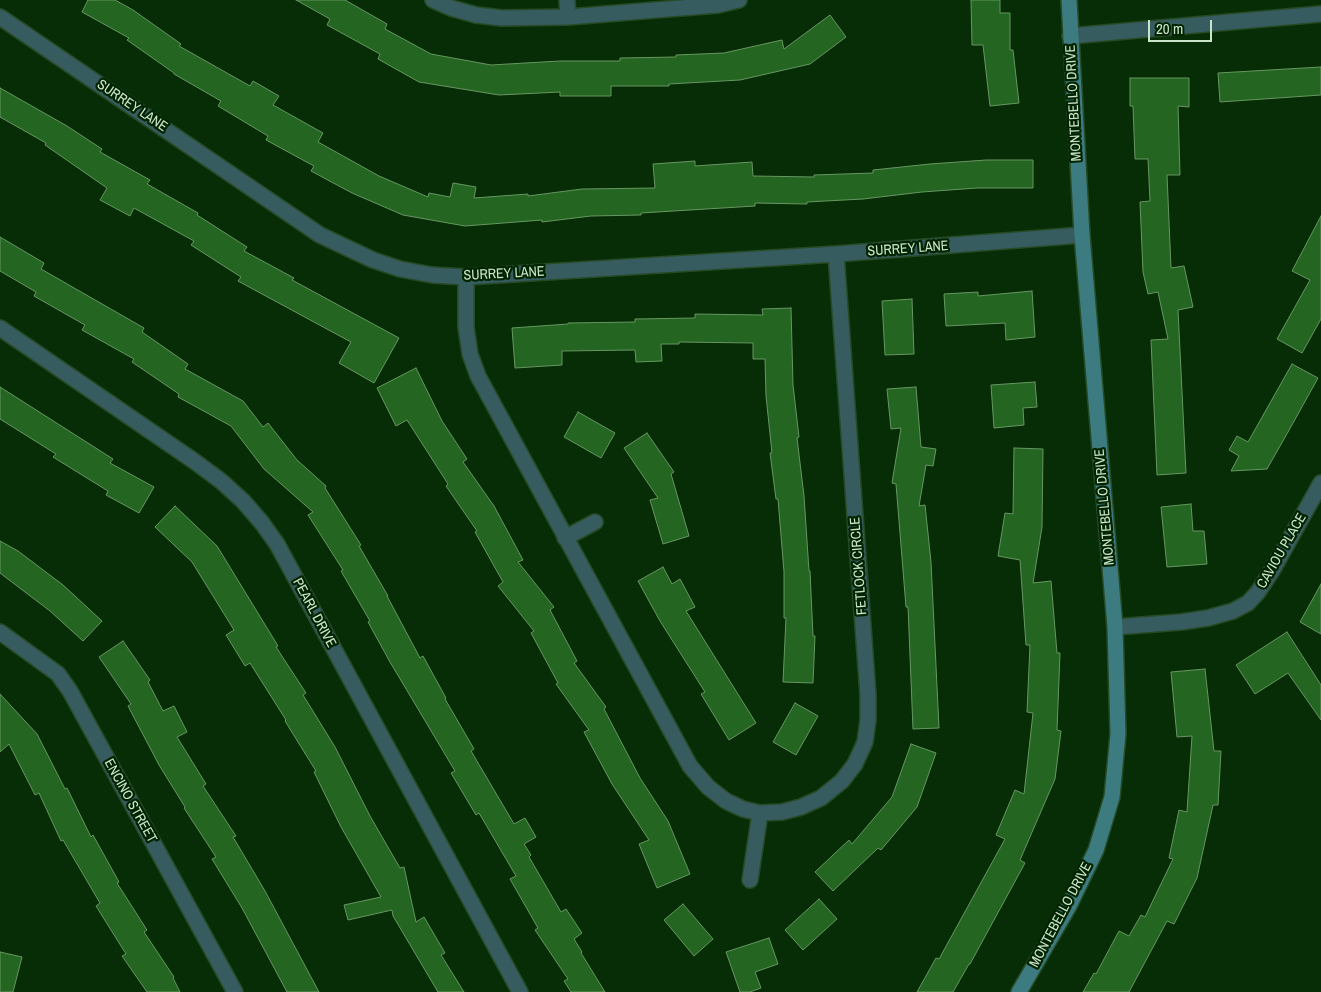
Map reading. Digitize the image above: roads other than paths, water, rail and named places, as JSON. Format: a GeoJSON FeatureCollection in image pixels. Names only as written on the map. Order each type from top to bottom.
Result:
{"type":"FeatureCollection","features":[{"type":"Feature","properties":{"kind":"street"},"geometry":{"type":"LineString","coordinates":[[433,0],[451,8],[476,15],[502,18],[609,14],[718,5],[739,0]]}},
{"type":"Feature","properties":{"kind":"street"},"geometry":{"type":"LineString","coordinates":[[567,0],[568,17]]}},
{"type":"Feature","properties":{"kind":"street","name":"MONTEBELLO DRIVE"},"geometry":{"type":"LineString","coordinates":[[1020,992],[1069,906],[1096,850],[1112,797],[1118,734],[1115,627],[1082,235],[1069,0]]}},
{"type":"Feature","properties":{"kind":"street"},"geometry":{"type":"LineString","coordinates":[[1070,36],[1321,14]]}},
{"type":"Feature","properties":{"kind":"street","name":"SURREY LANE"},"geometry":{"type":"LineString","coordinates":[[0,16],[320,235],[373,260],[400,269],[432,276],[466,277],[836,254],[1082,235]]}},
{"type":"Feature","properties":{"kind":"street","name":"FETLOCK CIRCLE"},"geometry":{"type":"LineString","coordinates":[[466,277],[466,327],[470,354],[478,376],[690,766],[708,787],[726,802],[760,813],[782,812],[801,807],[821,798],[842,781],[855,764],[865,742],[868,720],[836,254]]}},
{"type":"Feature","properties":{"kind":"street","name":"PEARL DRIVE"},"geometry":{"type":"LineString","coordinates":[[0,328],[221,481],[243,501],[262,524],[282,553],[520,992]]}},
{"type":"Feature","properties":{"kind":"street","name":"CAVIOU PLACE"},"geometry":{"type":"LineString","coordinates":[[1115,627],[1208,618],[1233,611],[1248,603],[1258,592],[1273,569],[1321,483]]}},
{"type":"Feature","properties":{"kind":"street"},"geometry":{"type":"LineString","coordinates":[[566,538],[595,522]]}},
{"type":"Feature","properties":{"kind":"street","name":"ENCINO STREET"},"geometry":{"type":"LineString","coordinates":[[0,632],[58,674],[70,691],[235,992]]}},
{"type":"Feature","properties":{"kind":"street"},"geometry":{"type":"LineString","coordinates":[[750,880],[760,813]]}}]}
